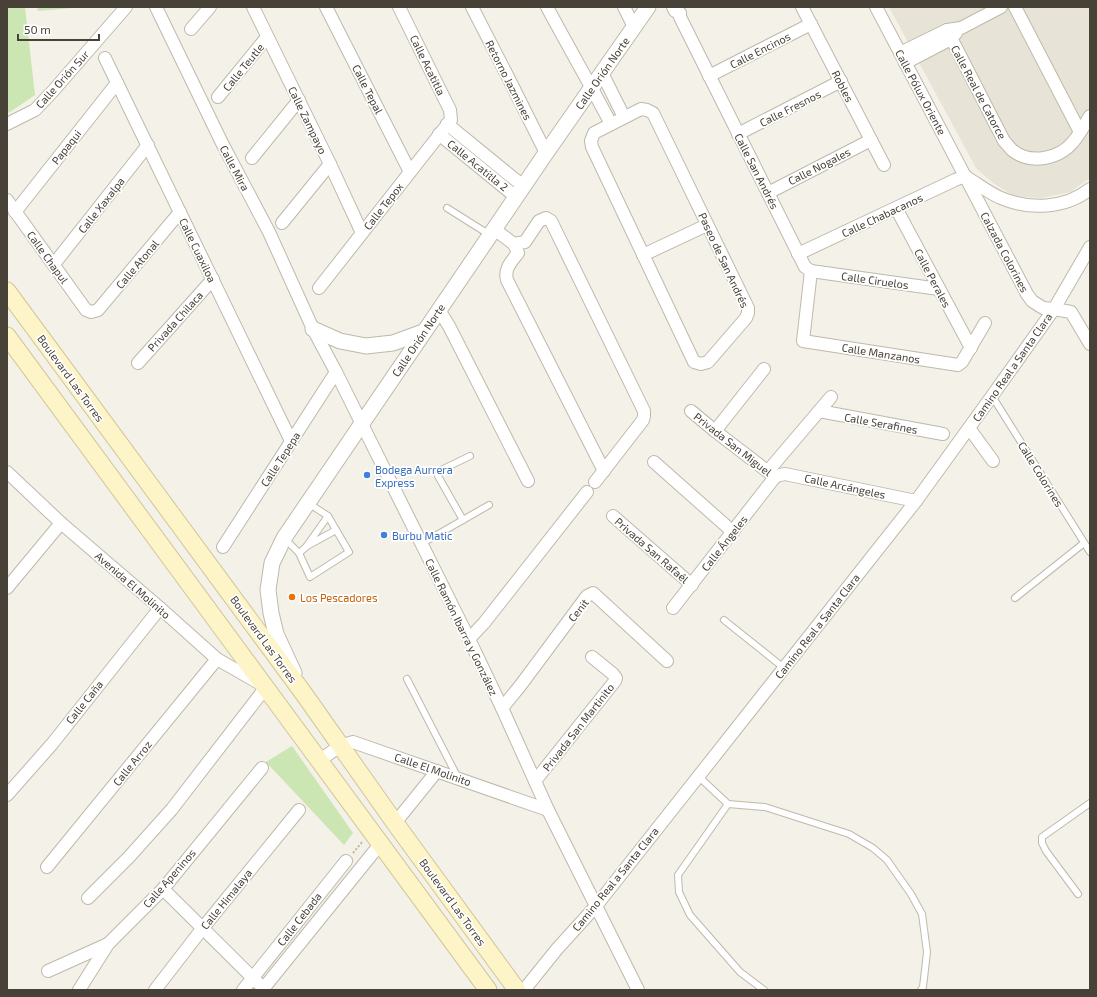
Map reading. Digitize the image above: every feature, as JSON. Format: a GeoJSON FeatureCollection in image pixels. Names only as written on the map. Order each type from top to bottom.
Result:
{"type":"FeatureCollection","features":[{"type":"Feature","properties":{"kind":"main road","name":"Boulevard Las Torres"},"geometry":{"type":"LineString","coordinates":[[7,291],[304,694],[395,823],[517,990]]}},
{"type":"Feature","properties":{"kind":"main road"},"geometry":{"type":"LineString","coordinates":[[7,336],[488,990]]}},
{"type":"Feature","properties":{"kind":"street","name":"Calle Orión Sur"},"geometry":{"type":"LineString","coordinates":[[7,124],[35,110],[126,7]]}},
{"type":"Feature","properties":{"kind":"street","name":"Calle Mira"},"geometry":{"type":"LineString","coordinates":[[156,7],[222,143],[269,232],[313,329]]}},
{"type":"Feature","properties":{"kind":"street"},"geometry":{"type":"LineString","coordinates":[[191,29],[210,7]]}},
{"type":"Feature","properties":{"kind":"street","name":"Calle Zampayo"},"geometry":{"type":"LineString","coordinates":[[253,7],[362,233]]}},
{"type":"Feature","properties":{"kind":"street","name":"Calle Tepal"},"geometry":{"type":"LineString","coordinates":[[326,7],[410,172]]}},
{"type":"Feature","properties":{"kind":"street","name":"Calle Acatitla"},"geometry":{"type":"LineString","coordinates":[[399,7],[450,110],[451,120],[448,124]]}},
{"type":"Feature","properties":{"kind":"street","name":"Retorno Jazmines"},"geometry":{"type":"LineString","coordinates":[[472,7],[546,153]]}},
{"type":"Feature","properties":{"kind":"street"},"geometry":{"type":"LineString","coordinates":[[547,7],[611,124]]}},
{"type":"Feature","properties":{"kind":"street"},"geometry":{"type":"LineString","coordinates":[[624,7],[634,27]]}},
{"type":"Feature","properties":{"kind":"street","name":"Calle Orión Norte"},"geometry":{"type":"LineString","coordinates":[[304,694],[276,634],[268,590],[272,563],[284,538],[423,332],[648,7]]}},
{"type":"Feature","properties":{"kind":"street","name":"Robles"},"geometry":{"type":"LineString","coordinates":[[802,7],[884,165]]}},
{"type":"Feature","properties":{"kind":"street","name":"Calle Pólux Oriente"},"geometry":{"type":"LineString","coordinates":[[876,7],[965,176]]}},
{"type":"Feature","properties":{"kind":"street"},"geometry":{"type":"LineString","coordinates":[[903,58],[1001,7]]}},
{"type":"Feature","properties":{"kind":"street"},"geometry":{"type":"LineString","coordinates":[[1016,7],[1080,132]]}},
{"type":"Feature","properties":{"kind":"street","name":"Calle San Andrés"},"geometry":{"type":"LineString","coordinates":[[680,9],[680,17],[709,76],[798,254],[805,267],[811,271]]}},
{"type":"Feature","properties":{"kind":"street","name":"Calle Encinos"},"geometry":{"type":"LineString","coordinates":[[709,76],[811,24]]}},
{"type":"Feature","properties":{"kind":"street","name":"Calle Real de Catorce"},"geometry":{"type":"LineString","coordinates":[[949,35],[1004,141],[1013,150],[1021,155],[1047,158],[1059,154],[1073,143],[1090,116]]}},
{"type":"Feature","properties":{"kind":"street","name":"Calle Teutle"},"geometry":{"type":"LineString","coordinates":[[218,98],[267,37]]}},
{"type":"Feature","properties":{"kind":"street","name":"Calle Cuaxiloa"},"geometry":{"type":"LineString","coordinates":[[105,58],[292,441]]}},
{"type":"Feature","properties":{"kind":"street"},"geometry":{"type":"LineString","coordinates":[[602,73],[624,117]]}},
{"type":"Feature","properties":{"kind":"street","name":"Calle Fresnos"},"geometry":{"type":"LineString","coordinates":[[738,134],[841,81]]}},
{"type":"Feature","properties":{"kind":"street","name":"Papaqui"},"geometry":{"type":"LineString","coordinates":[[15,212],[117,83]]}},
{"type":"Feature","properties":{"kind":"street"},"geometry":{"type":"LineString","coordinates":[[252,158],[299,100]]}},
{"type":"Feature","properties":{"kind":"street","name":"Paseo de San Andrés"},"geometry":{"type":"LineString","coordinates":[[641,108],[653,113],[748,308],[746,318],[708,362],[701,364],[694,362],[592,147],[591,141],[594,132],[624,117],[641,108]]}},
{"type":"Feature","properties":{"kind":"street","name":"Calle Tepox"},"geometry":{"type":"LineString","coordinates":[[319,288],[448,124]]}},
{"type":"Feature","properties":{"kind":"street","name":"Calle Acatitla 2"},"geometry":{"type":"LineString","coordinates":[[448,124],[520,191]]}},
{"type":"Feature","properties":{"kind":"street","name":"Calle Acatitla 2"},"geometry":{"type":"LineString","coordinates":[[439,134],[520,191]]}},
{"type":"Feature","properties":{"kind":"street","name":"Calle Nogales"},"geometry":{"type":"LineString","coordinates":[[768,193],[871,140]]}},
{"type":"Feature","properties":{"kind":"street","name":"Calle Xaxalpa"},"geometry":{"type":"LineString","coordinates":[[54,264],[148,145]]}},
{"type":"Feature","properties":{"kind":"street"},"geometry":{"type":"LineString","coordinates":[[282,223],[330,164]]}},
{"type":"Feature","properties":{"kind":"street"},"geometry":{"type":"LineString","coordinates":[[965,176],[1000,198],[1031,206],[1051,206],[1069,201],[1086,193],[1090,189]]}},
{"type":"Feature","properties":{"kind":"street","name":"Calle Chabacanos"},"geometry":{"type":"LineString","coordinates":[[798,254],[965,176]]}},
{"type":"Feature","properties":{"kind":"street","name":"Calzada Colorines"},"geometry":{"type":"LineString","coordinates":[[965,176],[1032,301],[1043,308],[1070,312],[1090,344]]}},
{"type":"Feature","properties":{"kind":"street","name":"Calle Chapul"},"geometry":{"type":"LineString","coordinates":[[7,200],[86,310],[91,312]]}},
{"type":"Feature","properties":{"kind":"street","name":"Calle Perales"},"geometry":{"type":"LineString","coordinates":[[896,208],[971,348]]}},
{"type":"Feature","properties":{"kind":"street","name":"Calle Atonal"},"geometry":{"type":"LineString","coordinates":[[91,312],[98,310],[180,212]]}},
{"type":"Feature","properties":{"kind":"street"},"geometry":{"type":"LineString","coordinates":[[595,482],[604,471],[643,420],[644,411],[551,221],[546,218],[539,221],[519,246],[508,268],[506,274],[507,280],[604,471]]}},
{"type":"Feature","properties":{"kind":"street"},"geometry":{"type":"LineString","coordinates":[[643,256],[707,224]]}},
{"type":"Feature","properties":{"kind":"street"},"geometry":{"type":"LineString","coordinates":[[492,232],[519,246]]}},
{"type":"Feature","properties":{"kind":"street","name":"Camino Real a Santa Clara"},"geometry":{"type":"LineString","coordinates":[[524,990],[557,949],[596,906],[916,502],[1054,309],[1090,247]]}},
{"type":"Feature","properties":{"kind":"street","name":"Calle Ciruelos"},"geometry":{"type":"LineString","coordinates":[[811,271],[939,289]]}},
{"type":"Feature","properties":{"kind":"street","name":"Calle Manzanos"},"geometry":{"type":"LineString","coordinates":[[811,271],[803,341],[958,365],[962,362],[971,348]]}},
{"type":"Feature","properties":{"kind":"street","name":"Privada Chilaca"},"geometry":{"type":"LineString","coordinates":[[138,363],[213,279]]}},
{"type":"Feature","properties":{"kind":"street"},"geometry":{"type":"LineString","coordinates":[[439,310],[449,326],[528,481]]}},
{"type":"Feature","properties":{"kind":"street"},"geometry":{"type":"LineString","coordinates":[[971,348],[985,323]]}},
{"type":"Feature","properties":{"kind":"street"},"geometry":{"type":"LineString","coordinates":[[313,329],[340,341],[366,346],[394,343],[423,332]]}},
{"type":"Feature","properties":{"kind":"street","name":"Calle Ramón Ibarra y González"},"geometry":{"type":"LineString","coordinates":[[313,329],[336,372],[469,640],[502,708],[548,810],[638,990]]}},
{"type":"Feature","properties":{"kind":"street"},"geometry":{"type":"LineString","coordinates":[[715,431],[764,369]]}},
{"type":"Feature","properties":{"kind":"street","name":"Calle Tepepa"},"geometry":{"type":"LineString","coordinates":[[223,547],[336,372]]}},
{"type":"Feature","properties":{"kind":"street","name":"Calle Ángeles"},"geometry":{"type":"LineString","coordinates":[[673,608],[733,532],[772,474],[830,397]]}},
{"type":"Feature","properties":{"kind":"street","name":"Privada San Miguel"},"geometry":{"type":"LineString","coordinates":[[692,411],[715,431],[772,474]]}},
{"type":"Feature","properties":{"kind":"street","name":"Calle Serafines"},"geometry":{"type":"LineString","coordinates":[[819,411],[943,434]]}},
{"type":"Feature","properties":{"kind":"street"},"geometry":{"type":"LineString","coordinates":[[969,428],[993,461]]}},
{"type":"Feature","properties":{"kind":"street"},"geometry":{"type":"LineString","coordinates":[[654,462],[733,532]]}},
{"type":"Feature","properties":{"kind":"street","name":"Avenida El Molinito"},"geometry":{"type":"LineString","coordinates":[[7,472],[61,523],[217,659],[266,687]]}},
{"type":"Feature","properties":{"kind":"street","name":"Calle Arcángeles"},"geometry":{"type":"LineString","coordinates":[[772,474],[785,474],[916,502]]}},
{"type":"Feature","properties":{"kind":"street"},"geometry":{"type":"LineString","coordinates":[[469,640],[587,492]]}},
{"type":"Feature","properties":{"kind":"street","name":"Privada San Rafaél"},"geometry":{"type":"LineString","coordinates":[[613,516],[692,585]]}},
{"type":"Feature","properties":{"kind":"street"},"geometry":{"type":"LineString","coordinates":[[7,588],[61,523]]}},
{"type":"Feature","properties":{"kind":"street","name":"Cenit"},"geometry":{"type":"LineString","coordinates":[[502,708],[587,596],[593,593],[667,661]]}},
{"type":"Feature","properties":{"kind":"street","name":"Calle Caña"},"geometry":{"type":"LineString","coordinates":[[7,795],[52,744],[160,608]]}},
{"type":"Feature","properties":{"kind":"street","name":"Privada San Martinito"},"geometry":{"type":"LineString","coordinates":[[535,781],[615,681],[616,678],[613,674],[592,657]]}},
{"type":"Feature","properties":{"kind":"street","name":"Calle Arroz"},"geometry":{"type":"LineString","coordinates":[[47,867],[217,659]]}},
{"type":"Feature","properties":{"kind":"street"},"geometry":{"type":"LineString","coordinates":[[88,898],[129,857],[172,808],[266,687]]}},
{"type":"Feature","properties":{"kind":"street","name":"Calle El Molinito"},"geometry":{"type":"LineString","coordinates":[[320,760],[340,746],[353,742],[548,810]]}},
{"type":"Feature","properties":{"kind":"street","name":"Calle Apeninos"},"geometry":{"type":"LineString","coordinates":[[79,990],[108,944],[162,889],[262,768]]}},
{"type":"Feature","properties":{"kind":"street"},"geometry":{"type":"LineString","coordinates":[[395,823],[437,771]]}},
{"type":"Feature","properties":{"kind":"street","name":"Calle Himalaya"},"geometry":{"type":"LineString","coordinates":[[155,990],[202,929],[299,810]]}},
{"type":"Feature","properties":{"kind":"street"},"geometry":{"type":"LineString","coordinates":[[162,889],[264,989],[376,837]]}},
{"type":"Feature","properties":{"kind":"street","name":"Calle Cebada"},"geometry":{"type":"LineString","coordinates":[[243,990],[346,861]]}},
{"type":"Feature","properties":{"kind":"street"},"geometry":{"type":"LineString","coordinates":[[48,971],[108,944]]}},
{"type":"Feature","properties":{"kind":"lane"},"geometry":{"type":"LineString","coordinates":[[448,208],[492,232]]}},
{"type":"Feature","properties":{"kind":"lane","name":"Calle Colorines"},"geometry":{"type":"LineString","coordinates":[[992,396],[1090,552]]}},
{"type":"Feature","properties":{"kind":"lane"},"geometry":{"type":"LineString","coordinates":[[463,520],[438,476],[439,471],[470,456]]}},
{"type":"Feature","properties":{"kind":"lane"},"geometry":{"type":"LineString","coordinates":[[284,538],[299,553],[310,577],[349,552],[328,516],[307,502]]}},
{"type":"Feature","properties":{"kind":"lane"},"geometry":{"type":"LineString","coordinates":[[421,544],[489,505]]}},
{"type":"Feature","properties":{"kind":"lane"},"geometry":{"type":"LineString","coordinates":[[306,547],[328,516]]}},
{"type":"Feature","properties":{"kind":"lane"},"geometry":{"type":"LineString","coordinates":[[299,553],[306,547],[336,530]]}},
{"type":"Feature","properties":{"kind":"lane"},"geometry":{"type":"LineString","coordinates":[[1015,598],[1084,543]]}},
{"type":"Feature","properties":{"kind":"lane"},"geometry":{"type":"LineString","coordinates":[[724,620],[784,668]]}},
{"type":"Feature","properties":{"kind":"lane"},"geometry":{"type":"LineString","coordinates":[[407,679],[458,778]]}},
{"type":"Feature","properties":{"kind":"lane"},"geometry":{"type":"LineString","coordinates":[[698,776],[728,804],[766,807],[849,834],[873,848],[887,860],[912,894],[922,914],[927,952],[923,987],[921,990]]}},
{"type":"Feature","properties":{"kind":"lane"},"geometry":{"type":"LineString","coordinates":[[1078,894],[1046,851],[1042,843],[1042,837],[1090,803]]}},
{"type":"Feature","properties":{"kind":"lane"},"geometry":{"type":"LineString","coordinates":[[728,804],[678,875],[679,892],[690,915],[740,972],[764,990]]}},
{"type":"Feature","properties":{"kind":"path"},"geometry":{"type":"LineString","coordinates":[[346,861],[376,837]]}},
{"type":"Feature","properties":{"kind":"shaded area"},"geometry":{"type":"Polygon","coordinates":[[[889,7],[1090,7],[1090,178],[1070,192],[1041,198],[1014,196],[993,183],[976,168],[889,7]]]}},
{"type":"Feature","properties":{"kind":"green space"},"geometry":{"type":"Polygon","coordinates":[[[7,7],[25,7],[35,95],[7,113],[7,7]]]}},
{"type":"Feature","properties":{"kind":"green space"},"geometry":{"type":"Polygon","coordinates":[[[37,7],[84,7],[38,11],[37,7]]]}},
{"type":"Feature","properties":{"kind":"green space"},"geometry":{"type":"Polygon","coordinates":[[[292,746],[353,833],[344,845],[266,762],[292,746]]]}},
{"type":"Feature","properties":{"kind":"place","name":"Bodega Aurrera Express"},"geometry":{"type":"Point","coordinates":[367,475]}},
{"type":"Feature","properties":{"kind":"place","name":"Burbu Matic"},"geometry":{"type":"Point","coordinates":[384,535]}},
{"type":"Feature","properties":{"kind":"place","name":"Los Pescadores"},"geometry":{"type":"Point","coordinates":[292,597]}}]}
